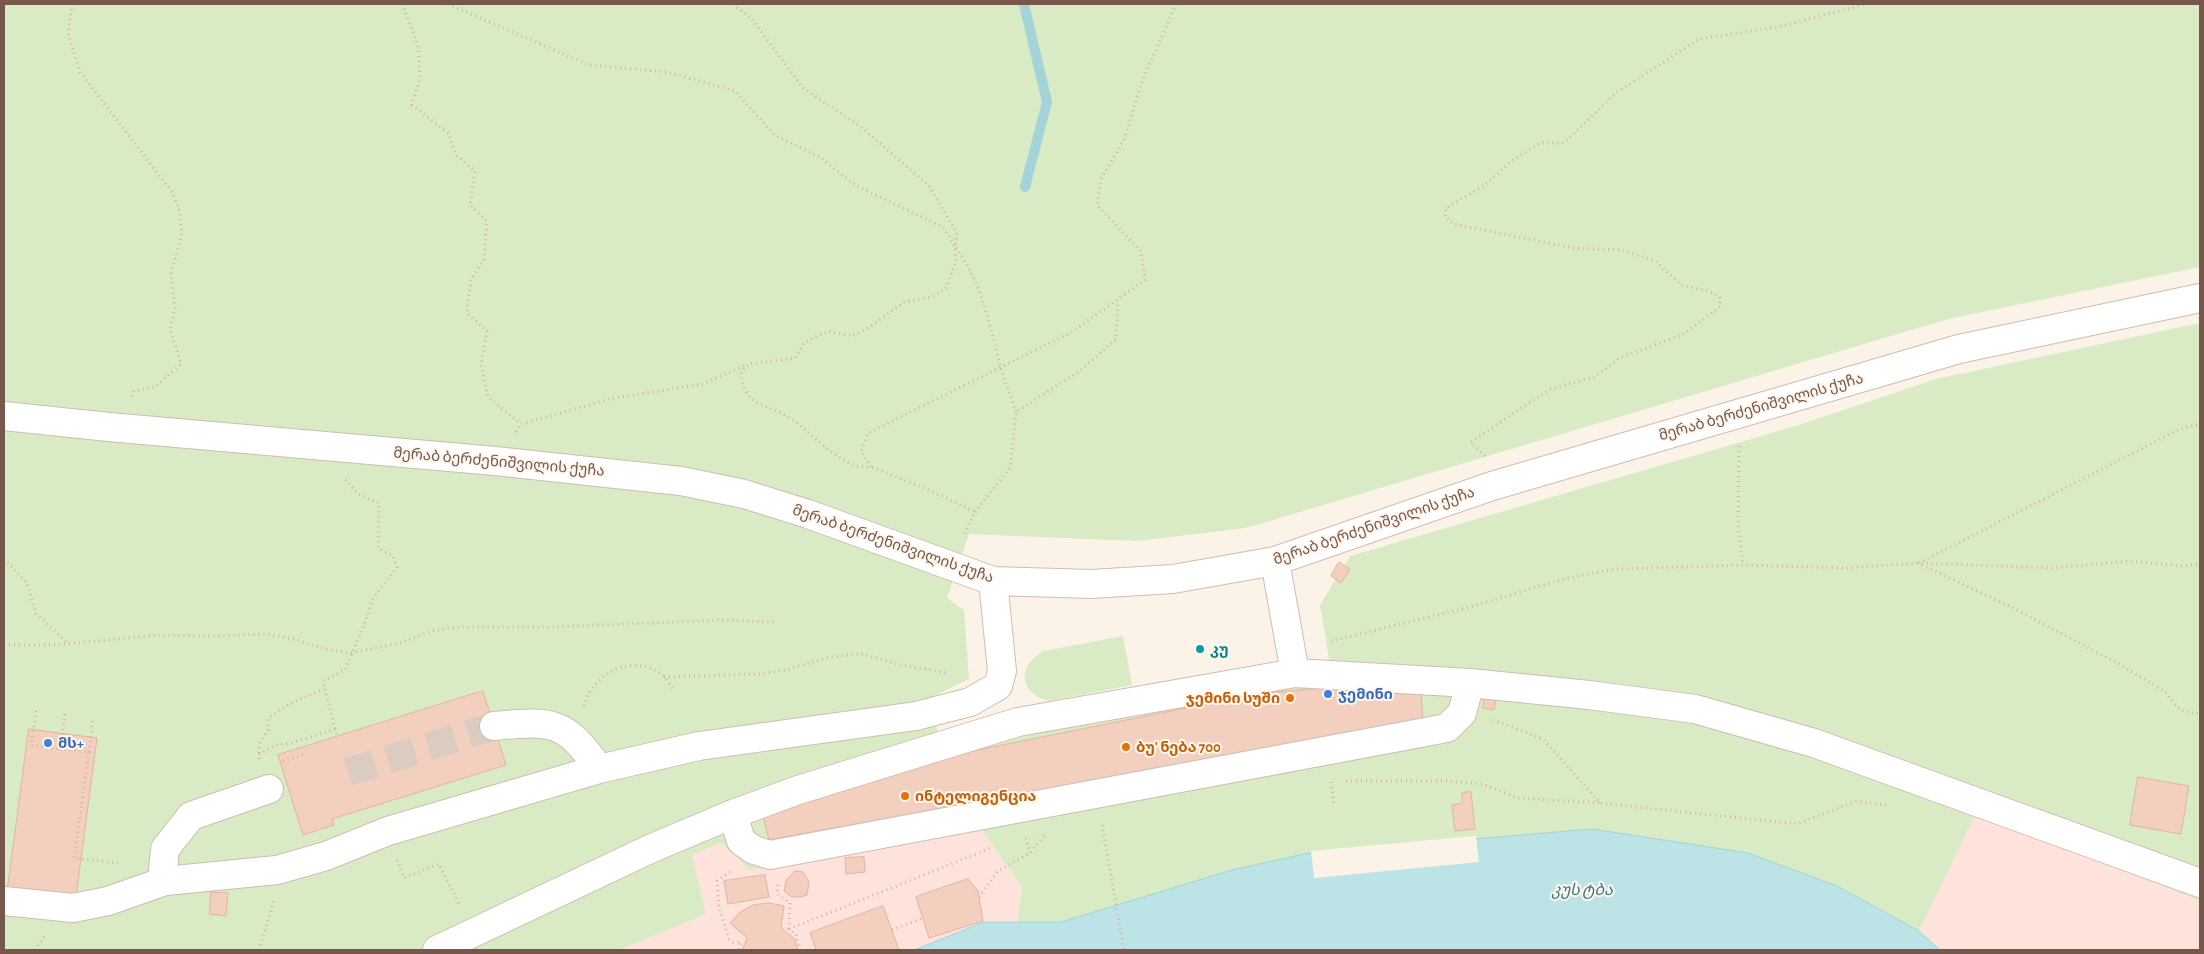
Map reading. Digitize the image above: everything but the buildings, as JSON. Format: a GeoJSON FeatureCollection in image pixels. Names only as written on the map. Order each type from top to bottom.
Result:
{"type":"FeatureCollection","features":[{"type":"Feature","properties":{"kind":"street","name":"მერაბ ბერძენიშვილის ქუჩა"},"geometry":{"type":"LineString","coordinates":[[4,416],[495,461],[681,481],[744,494],[808,514],[993,581],[1091,584],[1173,579],[1275,561],[1492,486],[1959,349],[2200,298]]}},
{"type":"Feature","properties":{"kind":"street"},"geometry":{"type":"LineString","coordinates":[[1275,561],[1293,661]]}},
{"type":"Feature","properties":{"kind":"street"},"geometry":{"type":"LineString","coordinates":[[4,901],[73,908],[108,901],[165,881],[277,870],[326,856],[388,831],[599,769],[699,746],[916,716],[970,702],[992,690],[1002,672],[993,581]]}},
{"type":"Feature","properties":{"kind":"street"},"geometry":{"type":"LineString","coordinates":[[437,950],[473,931],[652,848],[733,814],[798,790],[1018,722],[1293,661],[1696,709],[1814,743],[2200,883]]}},
{"type":"Feature","properties":{"kind":"street"},"geometry":{"type":"LineString","coordinates":[[733,814],[741,841],[754,850],[770,855],[1411,737],[1447,728],[1462,713],[1470,683]]}},
{"type":"Feature","properties":{"kind":"street"},"geometry":{"type":"LineString","coordinates":[[992,690],[1018,722]]}},
{"type":"Feature","properties":{"kind":"street"},"geometry":{"type":"LineString","coordinates":[[494,726],[538,722],[569,733],[580,742],[599,769]]}},
{"type":"Feature","properties":{"kind":"street"},"geometry":{"type":"LineString","coordinates":[[165,881],[163,870],[165,849],[192,816],[269,789]]}},
{"type":"Feature","properties":{"kind":"path"},"geometry":{"type":"LineString","coordinates":[[72,4],[68,33],[80,72],[172,192],[179,208],[182,233],[171,274],[175,308],[170,329],[181,364],[154,387],[134,391],[127,404],[122,428]]}},
{"type":"Feature","properties":{"kind":"path"},"geometry":{"type":"LineString","coordinates":[[402,4],[418,45],[420,79],[412,105],[448,134],[456,155],[474,171],[470,205],[487,221],[484,260],[471,279],[467,313],[487,331],[481,364],[488,397],[521,424]]}},
{"type":"Feature","properties":{"kind":"path"},"geometry":{"type":"LineString","coordinates":[[448,4],[589,65],[667,72],[735,91],[776,136],[820,157],[855,185],[940,226],[970,267],[986,311],[1001,367],[1016,412],[1010,468],[975,512],[971,523]]}},
{"type":"Feature","properties":{"kind":"path"},"geometry":{"type":"LineString","coordinates":[[495,461],[521,424],[614,398],[703,384],[749,364],[795,358],[805,342],[828,331],[851,336],[870,327],[904,302],[932,297],[946,288],[956,262],[955,247],[957,233],[930,186],[861,127],[803,88],[752,18],[733,4]]}},
{"type":"Feature","properties":{"kind":"path"},"geometry":{"type":"LineString","coordinates":[[871,468],[861,451],[868,433],[1070,333],[1145,280],[1141,251],[1097,205],[1101,179],[1124,140],[1141,84],[1176,4]]}},
{"type":"Feature","properties":{"kind":"path"},"geometry":{"type":"LineString","coordinates":[[1492,486],[1486,457],[1471,442],[1550,390],[1594,377],[1620,358],[1682,334],[1720,307],[1720,298],[1709,291],[1681,285],[1656,261],[1630,252],[1574,248],[1453,224],[1445,216],[1446,208],[1485,185],[1510,162],[1540,143],[1564,142],[1616,92],[1699,40],[1776,27],[1866,4]]}},
{"type":"Feature","properties":{"kind":"path"},"geometry":{"type":"LineString","coordinates":[[1016,412],[1081,370],[1116,339],[1118,300]]}},
{"type":"Feature","properties":{"kind":"path"},"geometry":{"type":"LineString","coordinates":[[749,364],[741,372],[742,386],[747,397],[792,420],[820,446],[855,466],[871,468],[928,490],[975,512]]}},
{"type":"Feature","properties":{"kind":"path"},"geometry":{"type":"LineString","coordinates":[[1919,563],[2180,429],[2200,424]]}},
{"type":"Feature","properties":{"kind":"path"},"geometry":{"type":"LineString","coordinates":[[1739,443],[1738,525],[1743,565]]}},
{"type":"Feature","properties":{"kind":"path"},"geometry":{"type":"LineString","coordinates":[[338,737],[324,689],[324,681],[345,670],[366,620],[372,600],[397,567],[393,556],[378,548],[380,503],[358,494],[340,474]]}},
{"type":"Feature","properties":{"kind":"path"},"geometry":{"type":"LineString","coordinates":[[4,559],[27,582],[36,614],[69,644]]}},
{"type":"Feature","properties":{"kind":"path"},"geometry":{"type":"LineString","coordinates":[[1293,661],[1376,632],[1564,579],[1614,569],[1743,565],[1847,568],[1919,563],[2052,568],[2131,561],[2181,566],[2200,564]]}},
{"type":"Feature","properties":{"kind":"path"},"geometry":{"type":"LineString","coordinates":[[1919,563],[2013,608],[2119,664],[2164,691],[2180,710],[2200,714]]}},
{"type":"Feature","properties":{"kind":"path"},"geometry":{"type":"LineString","coordinates":[[4,645],[69,644],[158,635],[268,634],[293,639],[329,650],[351,653],[400,643],[432,631],[457,627],[545,628],[719,620],[774,622]]}},
{"type":"Feature","properties":{"kind":"path"},"geometry":{"type":"LineString","coordinates":[[580,742],[584,703],[591,688],[606,673],[627,666],[647,668],[664,676],[759,674],[786,670],[829,657],[863,654],[900,665],[957,675],[992,690]]}},
{"type":"Feature","properties":{"kind":"path"},"geometry":{"type":"LineString","coordinates":[[664,676],[673,689]]}},
{"type":"Feature","properties":{"kind":"path"},"geometry":{"type":"LineString","coordinates":[[259,762],[260,742],[268,730],[269,717],[293,702],[324,689]]}},
{"type":"Feature","properties":{"kind":"path"},"geometry":{"type":"LineString","coordinates":[[36,710],[32,745],[89,752]]}},
{"type":"Feature","properties":{"kind":"path"},"geometry":{"type":"LineString","coordinates":[[1462,713],[1486,717],[1543,739],[1600,803]]}},
{"type":"Feature","properties":{"kind":"path"},"geometry":{"type":"LineString","coordinates":[[60,749],[65,714]]}},
{"type":"Feature","properties":{"kind":"path"},"geometry":{"type":"LineString","coordinates":[[94,718],[74,858],[114,863]]}},
{"type":"Feature","properties":{"kind":"path"},"geometry":{"type":"LineString","coordinates":[[259,754],[275,744],[292,743],[335,729]]}},
{"type":"Feature","properties":{"kind":"path"},"geometry":{"type":"LineString","coordinates":[[279,762],[306,754]]}},
{"type":"Feature","properties":{"kind":"path"},"geometry":{"type":"LineString","coordinates":[[1322,782],[1448,781],[1482,784],[1518,798],[1600,803],[1797,824],[1857,801],[1894,806]]}},
{"type":"Feature","properties":{"kind":"path"},"geometry":{"type":"LineString","coordinates":[[1096,794],[1124,950]]}},
{"type":"Feature","properties":{"kind":"path"},"geometry":{"type":"LineString","coordinates":[[979,897],[998,871],[1030,853],[1045,833],[1056,802]]}},
{"type":"Feature","properties":{"kind":"path"},"geometry":{"type":"LineString","coordinates":[[1024,833],[1030,853]]}},
{"type":"Feature","properties":{"kind":"path"},"geometry":{"type":"LineString","coordinates":[[789,928],[950,866],[1000,844]]}},
{"type":"Feature","properties":{"kind":"path"},"geometry":{"type":"LineString","coordinates":[[398,863],[404,878],[439,864],[473,931]]}},
{"type":"Feature","properties":{"kind":"path"},"geometry":{"type":"LineString","coordinates":[[260,950],[279,884],[277,870]]}},
{"type":"Feature","properties":{"kind":"path"},"geometry":{"type":"LineString","coordinates":[[717,881],[719,908],[729,939],[732,942],[741,942],[739,950]]}},
{"type":"Feature","properties":{"kind":"path"},"geometry":{"type":"LineString","coordinates":[[778,883],[777,894],[790,903],[789,928],[796,935],[801,950]]}},
{"type":"Feature","properties":{"kind":"path"},"geometry":{"type":"LineString","coordinates":[[892,930],[923,918]]}},
{"type":"Feature","properties":{"kind":"shaded area"},"geometry":{"type":"Polygon","coordinates":[[[1976,813],[2200,901],[2200,950],[1940,950],[1919,931],[1976,813]]]}},
{"type":"Feature","properties":{"kind":"shaded area"},"geometry":{"type":"Polygon","coordinates":[[[980,827],[1022,887],[1017,922],[984,922],[914,950],[619,950],[706,914],[692,855],[722,843],[980,827]]]}},
{"type":"Feature","properties":{"kind":"green space"},"geometry":{"type":"Polygon","coordinates":[[[4,4],[2200,4],[2200,267],[1948,319],[1246,528],[1137,541],[969,534],[947,598],[964,610],[969,679],[928,699],[938,733],[1022,711],[1329,659],[1320,605],[1350,556],[1799,425],[1936,379],[2200,323],[2200,901],[1976,813],[1919,931],[1940,950],[914,950],[984,922],[1017,922],[1022,887],[980,827],[750,870],[721,843],[692,855],[706,914],[619,950],[4,950],[4,4]]]}},
{"type":"Feature","properties":{"kind":"green space"},"geometry":{"type":"Polygon","coordinates":[[[1123,636],[1132,685],[1049,701],[1031,692],[1027,685],[1025,678],[1029,664],[1044,651],[1123,636]]]}},
{"type":"Feature","properties":{"kind":"water","name":"კუს ტბა"},"geometry":{"type":"Polygon","coordinates":[[[1592,829],[1748,853],[1837,886],[1919,931],[1940,950],[914,950],[984,922],[1061,922],[1232,870],[1309,853],[1592,829]]]}},
{"type":"Feature","properties":{"kind":"pier"},"geometry":{"type":"Polygon","coordinates":[[[1476,836],[1479,862],[1314,878],[1311,851],[1476,836]]]}},
{"type":"Feature","properties":{"kind":"waterway"},"geometry":{"type":"LineString","coordinates":[[1024,4],[1047,102],[1025,187]]}},
{"type":"Feature","properties":{"kind":"tunnel"},"geometry":{"type":"LineString","coordinates":[[348,772],[494,726]]}},
{"type":"Feature","properties":{"kind":"place","name":"კუ"},"geometry":{"type":"Point","coordinates":[1200,649]}},
{"type":"Feature","properties":{"kind":"place","name":"ჯემინი"},"geometry":{"type":"Point","coordinates":[1328,694]}},
{"type":"Feature","properties":{"kind":"place","name":"ჯემინი სუში"},"geometry":{"type":"Point","coordinates":[1290,698]}},
{"type":"Feature","properties":{"kind":"place","name":"მს+"},"geometry":{"type":"Point","coordinates":[48,743]}},
{"type":"Feature","properties":{"kind":"place","name":"ბუ' ნება 700"},"geometry":{"type":"Point","coordinates":[1126,747]}},
{"type":"Feature","properties":{"kind":"place","name":"ინტელიგენცია"},"geometry":{"type":"Point","coordinates":[905,796]}}]}
